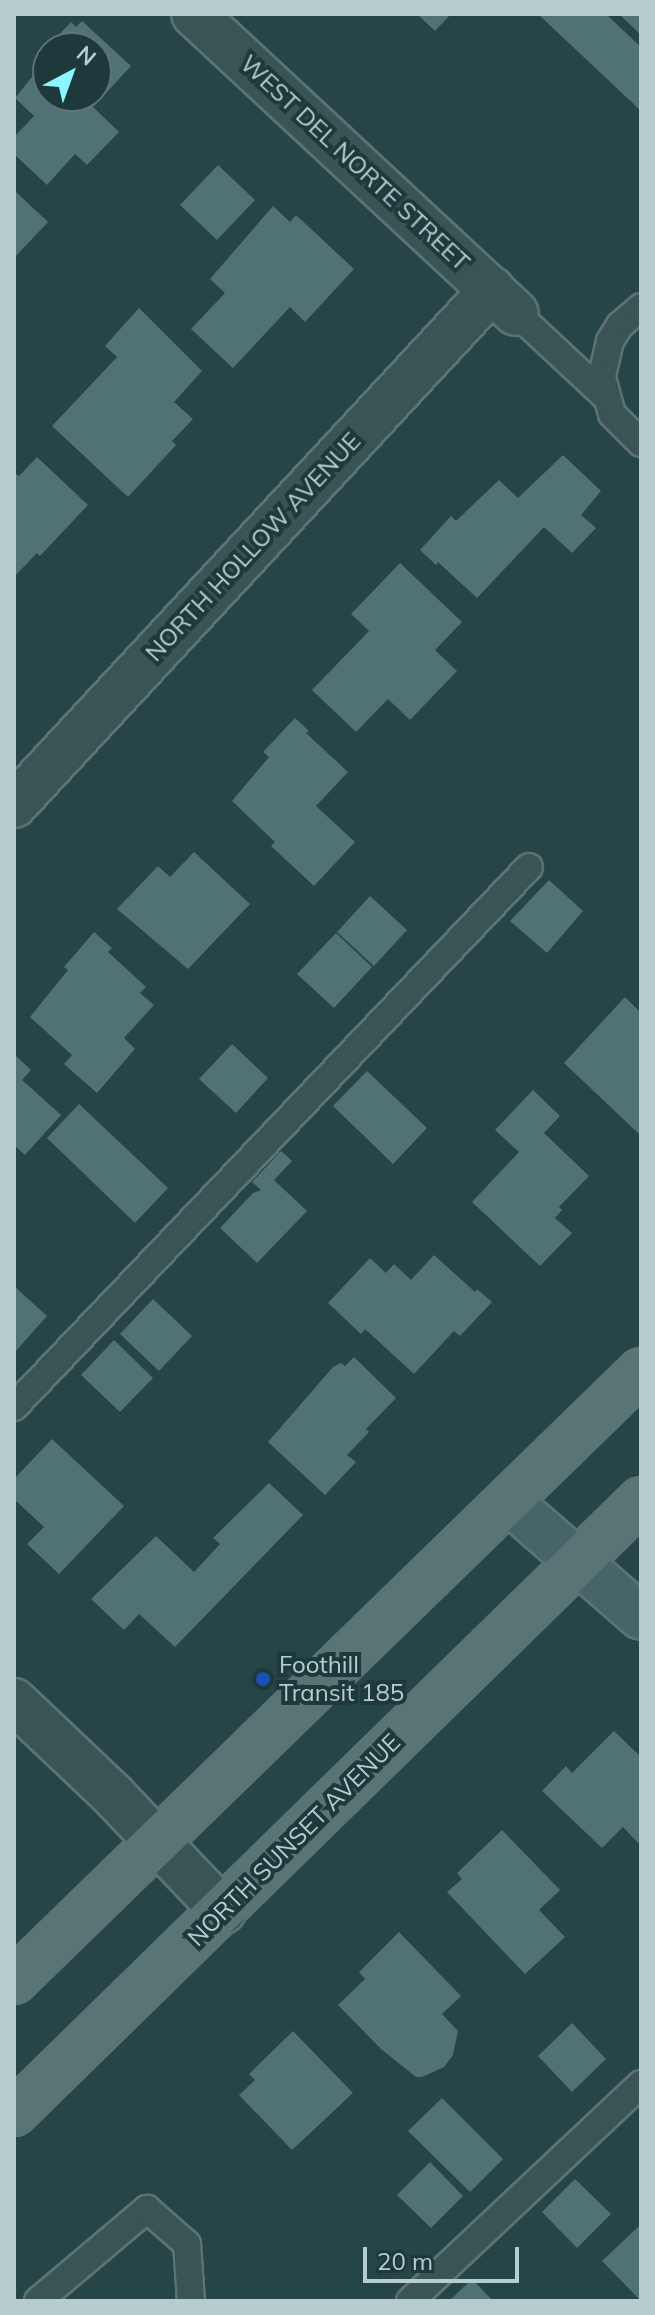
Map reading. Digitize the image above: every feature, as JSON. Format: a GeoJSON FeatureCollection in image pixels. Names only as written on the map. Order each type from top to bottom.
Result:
{"type":"FeatureCollection","features":[{"type":"Feature","properties":{"kind":"main road"},"geometry":{"type":"LineString","coordinates":[[14,1981],[160,1843],[641,1371]]}},
{"type":"Feature","properties":{"kind":"main road","name":"NORTH SUNSET AVENUE"},"geometry":{"type":"LineString","coordinates":[[14,2113],[641,1500]]}},
{"type":"Feature","properties":{"kind":"street","name":"WEST DEL NORTE STREET"},"geometry":{"type":"LineString","coordinates":[[194,14],[504,301]]}},
{"type":"Feature","properties":{"kind":"street","name":"NORTH HOLLOW AVENUE"},"geometry":{"type":"LineString","coordinates":[[14,805],[504,301]]}},
{"type":"Feature","properties":{"kind":"street"},"geometry":{"type":"LineString","coordinates":[[508,1501],[641,1617]]}},
{"type":"Feature","properties":{"kind":"street"},"geometry":{"type":"LineString","coordinates":[[14,1701],[160,1843],[223,1911]]}},
{"type":"Feature","properties":{"kind":"lane"},"geometry":{"type":"LineString","coordinates":[[504,301],[605,396],[624,429],[641,443]]}},
{"type":"Feature","properties":{"kind":"lane"},"geometry":{"type":"LineString","coordinates":[[605,396],[602,377],[610,341],[620,325],[641,307]]}},
{"type":"Feature","properties":{"kind":"lane"},"geometry":{"type":"LineString","coordinates":[[14,1407],[529,867]]}},
{"type":"Feature","properties":{"kind":"lane"},"geometry":{"type":"LineString","coordinates":[[410,2301],[641,2084]]}},
{"type":"Feature","properties":{"kind":"lane"},"geometry":{"type":"LineString","coordinates":[[38,2301],[147,2209],[187,2244],[191,2301]]}},
{"type":"Feature","properties":{"kind":"building"},"geometry":{"type":"Polygon","coordinates":[[[417,14],[451,14],[435,31],[417,14]]]}},
{"type":"Feature","properties":{"kind":"building"},"geometry":{"type":"Polygon","coordinates":[[[538,14],[611,14],[608,16],[641,47],[641,111],[538,14]]]}},
{"type":"Feature","properties":{"kind":"building"},"geometry":{"type":"Polygon","coordinates":[[[619,14],[641,14],[641,35],[619,14]]]}},
{"type":"Feature","properties":{"kind":"building"},"geometry":{"type":"Polygon","coordinates":[[[82,21],[94,32],[61,32],[71,22],[76,27],[82,21]]]}},
{"type":"Feature","properties":{"kind":"building"},"geometry":{"type":"Polygon","coordinates":[[[112,49],[131,66],[112,86],[112,49]]]}},
{"type":"Feature","properties":{"kind":"building"},"geometry":{"type":"Polygon","coordinates":[[[32,77],[32,112],[98,112],[119,132],[87,165],[75,154],[47,185],[14,154],[14,137],[34,116],[15,98],[32,77]]]}},
{"type":"Feature","properties":{"kind":"building"},"geometry":{"type":"Polygon","coordinates":[[[218,165],[255,200],[217,240],[180,205],[218,165]]]}},
{"type":"Feature","properties":{"kind":"building"},"geometry":{"type":"Polygon","coordinates":[[[14,190],[48,222],[14,258],[14,190]]]}},
{"type":"Feature","properties":{"kind":"building"},"geometry":{"type":"Polygon","coordinates":[[[273,206],[290,222],[296,215],[354,269],[305,322],[290,307],[233,368],[191,329],[225,293],[210,279],[273,206]]]}},
{"type":"Feature","properties":{"kind":"building"},"geometry":{"type":"Polygon","coordinates":[[[139,308],[202,371],[174,402],[193,419],[172,441],[176,445],[128,497],[52,426],[117,357],[105,346],[139,308]]]}},
{"type":"Feature","properties":{"kind":"building"},"geometry":{"type":"Polygon","coordinates":[[[563,455],[601,491],[581,515],[596,528],[572,553],[544,527],[477,598],[438,562],[436,565],[420,550],[451,516],[456,521],[499,480],[518,498],[563,455]]]}},
{"type":"Feature","properties":{"kind":"building"},"geometry":{"type":"Polygon","coordinates":[[[37,457],[88,505],[40,556],[37,553],[14,577],[14,472],[19,476],[37,457]]]}},
{"type":"Feature","properties":{"kind":"building"},"geometry":{"type":"Polygon","coordinates":[[[400,563],[462,622],[435,650],[457,671],[410,720],[388,699],[356,732],[312,690],[369,631],[351,614],[400,563]]]}},
{"type":"Feature","properties":{"kind":"building"},"geometry":{"type":"Polygon","coordinates":[[[295,718],[309,731],[306,733],[348,772],[316,806],[355,842],[314,886],[271,846],[275,842],[232,801],[269,757],[263,752],[295,718]]]}},
{"type":"Feature","properties":{"kind":"building"},"geometry":{"type":"Polygon","coordinates":[[[194,852],[250,904],[188,969],[117,909],[158,866],[170,877],[194,852]]]}},
{"type":"Feature","properties":{"kind":"building"},"geometry":{"type":"Polygon","coordinates":[[[549,880],[583,911],[547,953],[510,921],[549,880]]]}},
{"type":"Feature","properties":{"kind":"building"},"geometry":{"type":"Polygon","coordinates":[[[370,896],[407,930],[374,966],[337,932],[370,896]]]}},
{"type":"Feature","properties":{"kind":"building"},"geometry":{"type":"Polygon","coordinates":[[[94,932],[112,948],[108,952],[146,987],[140,993],[154,1005],[124,1038],[135,1049],[97,1093],[64,1064],[72,1055],[30,1017],[68,970],[64,967],[94,932]]]}},
{"type":"Feature","properties":{"kind":"building"},"geometry":{"type":"Polygon","coordinates":[[[336,933],[372,967],[334,1008],[297,974],[336,933]]]}},
{"type":"Feature","properties":{"kind":"building"},"geometry":{"type":"Polygon","coordinates":[[[625,997],[641,1013],[639,1134],[564,1063],[625,997]]]}},
{"type":"Feature","properties":{"kind":"building"},"geometry":{"type":"Polygon","coordinates":[[[232,1044],[268,1078],[236,1113],[199,1079],[232,1044]]]}},
{"type":"Feature","properties":{"kind":"building"},"geometry":{"type":"Polygon","coordinates":[[[14,1054],[31,1070],[22,1080],[61,1115],[25,1155],[14,1145],[14,1054]]]}},
{"type":"Feature","properties":{"kind":"building"},"geometry":{"type":"Polygon","coordinates":[[[367,1071],[427,1128],[393,1164],[333,1106],[367,1071]]]}},
{"type":"Feature","properties":{"kind":"building"},"geometry":{"type":"Polygon","coordinates":[[[533,1090],[560,1116],[544,1133],[589,1176],[559,1207],[562,1210],[555,1218],[572,1233],[540,1266],[472,1202],[519,1152],[495,1130],[533,1090]]]}},
{"type":"Feature","properties":{"kind":"building"},"geometry":{"type":"Polygon","coordinates":[[[79,1104],[168,1188],[135,1223],[47,1138],[79,1104]]]}},
{"type":"Feature","properties":{"kind":"building"},"geometry":{"type":"Polygon","coordinates":[[[281,1151],[292,1161],[274,1180],[307,1211],[257,1263],[220,1228],[253,1193],[261,1190],[252,1182],[281,1151]]]}},
{"type":"Feature","properties":{"kind":"building"},"geometry":{"type":"Polygon","coordinates":[[[434,1255],[475,1292],[477,1289],[492,1302],[460,1336],[454,1331],[414,1374],[365,1329],[361,1334],[328,1303],[370,1258],[386,1273],[394,1264],[411,1280],[434,1255]]]}},
{"type":"Feature","properties":{"kind":"building"},"geometry":{"type":"Polygon","coordinates":[[[14,1286],[47,1316],[14,1353],[14,1286]]]}},
{"type":"Feature","properties":{"kind":"building"},"geometry":{"type":"Polygon","coordinates":[[[153,1299],[192,1336],[159,1371],[120,1334],[153,1299]]]}},
{"type":"Feature","properties":{"kind":"building"},"geometry":{"type":"Polygon","coordinates":[[[114,1340],[153,1378],[120,1412],[81,1375],[114,1340]]]}},
{"type":"Feature","properties":{"kind":"building"},"geometry":{"type":"Polygon","coordinates":[[[354,1357],[396,1398],[366,1429],[369,1432],[347,1455],[356,1462],[325,1495],[268,1442],[333,1367],[341,1363],[345,1366],[354,1357]]]}},
{"type":"Feature","properties":{"kind":"building"},"geometry":{"type":"Polygon","coordinates":[[[52,1439],[124,1506],[59,1574],[27,1544],[44,1527],[14,1499],[14,1479],[52,1439]]]}},
{"type":"Feature","properties":{"kind":"building"},"geometry":{"type":"Polygon","coordinates":[[[269,1483],[303,1515],[175,1647],[139,1614],[124,1630],[91,1599],[156,1536],[194,1572],[220,1544],[213,1538],[269,1483]]]}},
{"type":"Feature","properties":{"kind":"building"},"geometry":{"type":"Polygon","coordinates":[[[614,1731],[641,1757],[641,1840],[638,1843],[623,1827],[602,1848],[542,1791],[566,1766],[572,1773],[614,1731]]]}},
{"type":"Feature","properties":{"kind":"building"},"geometry":{"type":"Polygon","coordinates":[[[502,1830],[560,1890],[539,1910],[565,1937],[525,1974],[447,1892],[462,1879],[457,1873],[502,1830]]]}},
{"type":"Feature","properties":{"kind":"building"},"geometry":{"type":"Polygon","coordinates":[[[399,1932],[461,1996],[442,2014],[458,2031],[453,2055],[444,2067],[422,2077],[416,2077],[381,2049],[338,2005],[365,1979],[359,1972],[399,1932]]]}},
{"type":"Feature","properties":{"kind":"building"},"geometry":{"type":"Polygon","coordinates":[[[572,2023],[606,2059],[572,2092],[538,2056],[572,2023]]]}},
{"type":"Feature","properties":{"kind":"building"},"geometry":{"type":"Polygon","coordinates":[[[293,2031],[353,2093],[292,2150],[239,2095],[255,2080],[249,2074],[293,2031]]]}},
{"type":"Feature","properties":{"kind":"building"},"geometry":{"type":"Polygon","coordinates":[[[442,2098],[503,2159],[470,2192],[408,2131],[442,2098]]]}},
{"type":"Feature","properties":{"kind":"building"},"geometry":{"type":"Polygon","coordinates":[[[430,2162],[463,2196],[431,2228],[397,2195],[430,2162]]]}},
{"type":"Feature","properties":{"kind":"building"},"geometry":{"type":"Polygon","coordinates":[[[575,2179],[611,2214],[577,2248],[542,2212],[575,2179]]]}},
{"type":"Feature","properties":{"kind":"building"},"geometry":{"type":"Polygon","coordinates":[[[639,2226],[641,2228],[641,2301],[602,2261],[639,2226]]]}},
{"type":"Feature","properties":{"kind":"building"},"geometry":{"type":"Polygon","coordinates":[[[472,2279],[493,2301],[449,2301],[472,2279]]]}},
{"type":"Feature","properties":{"kind":"place","name":"Foothill Transit 185"},"geometry":{"type":"Point","coordinates":[263,1679]}}]}
